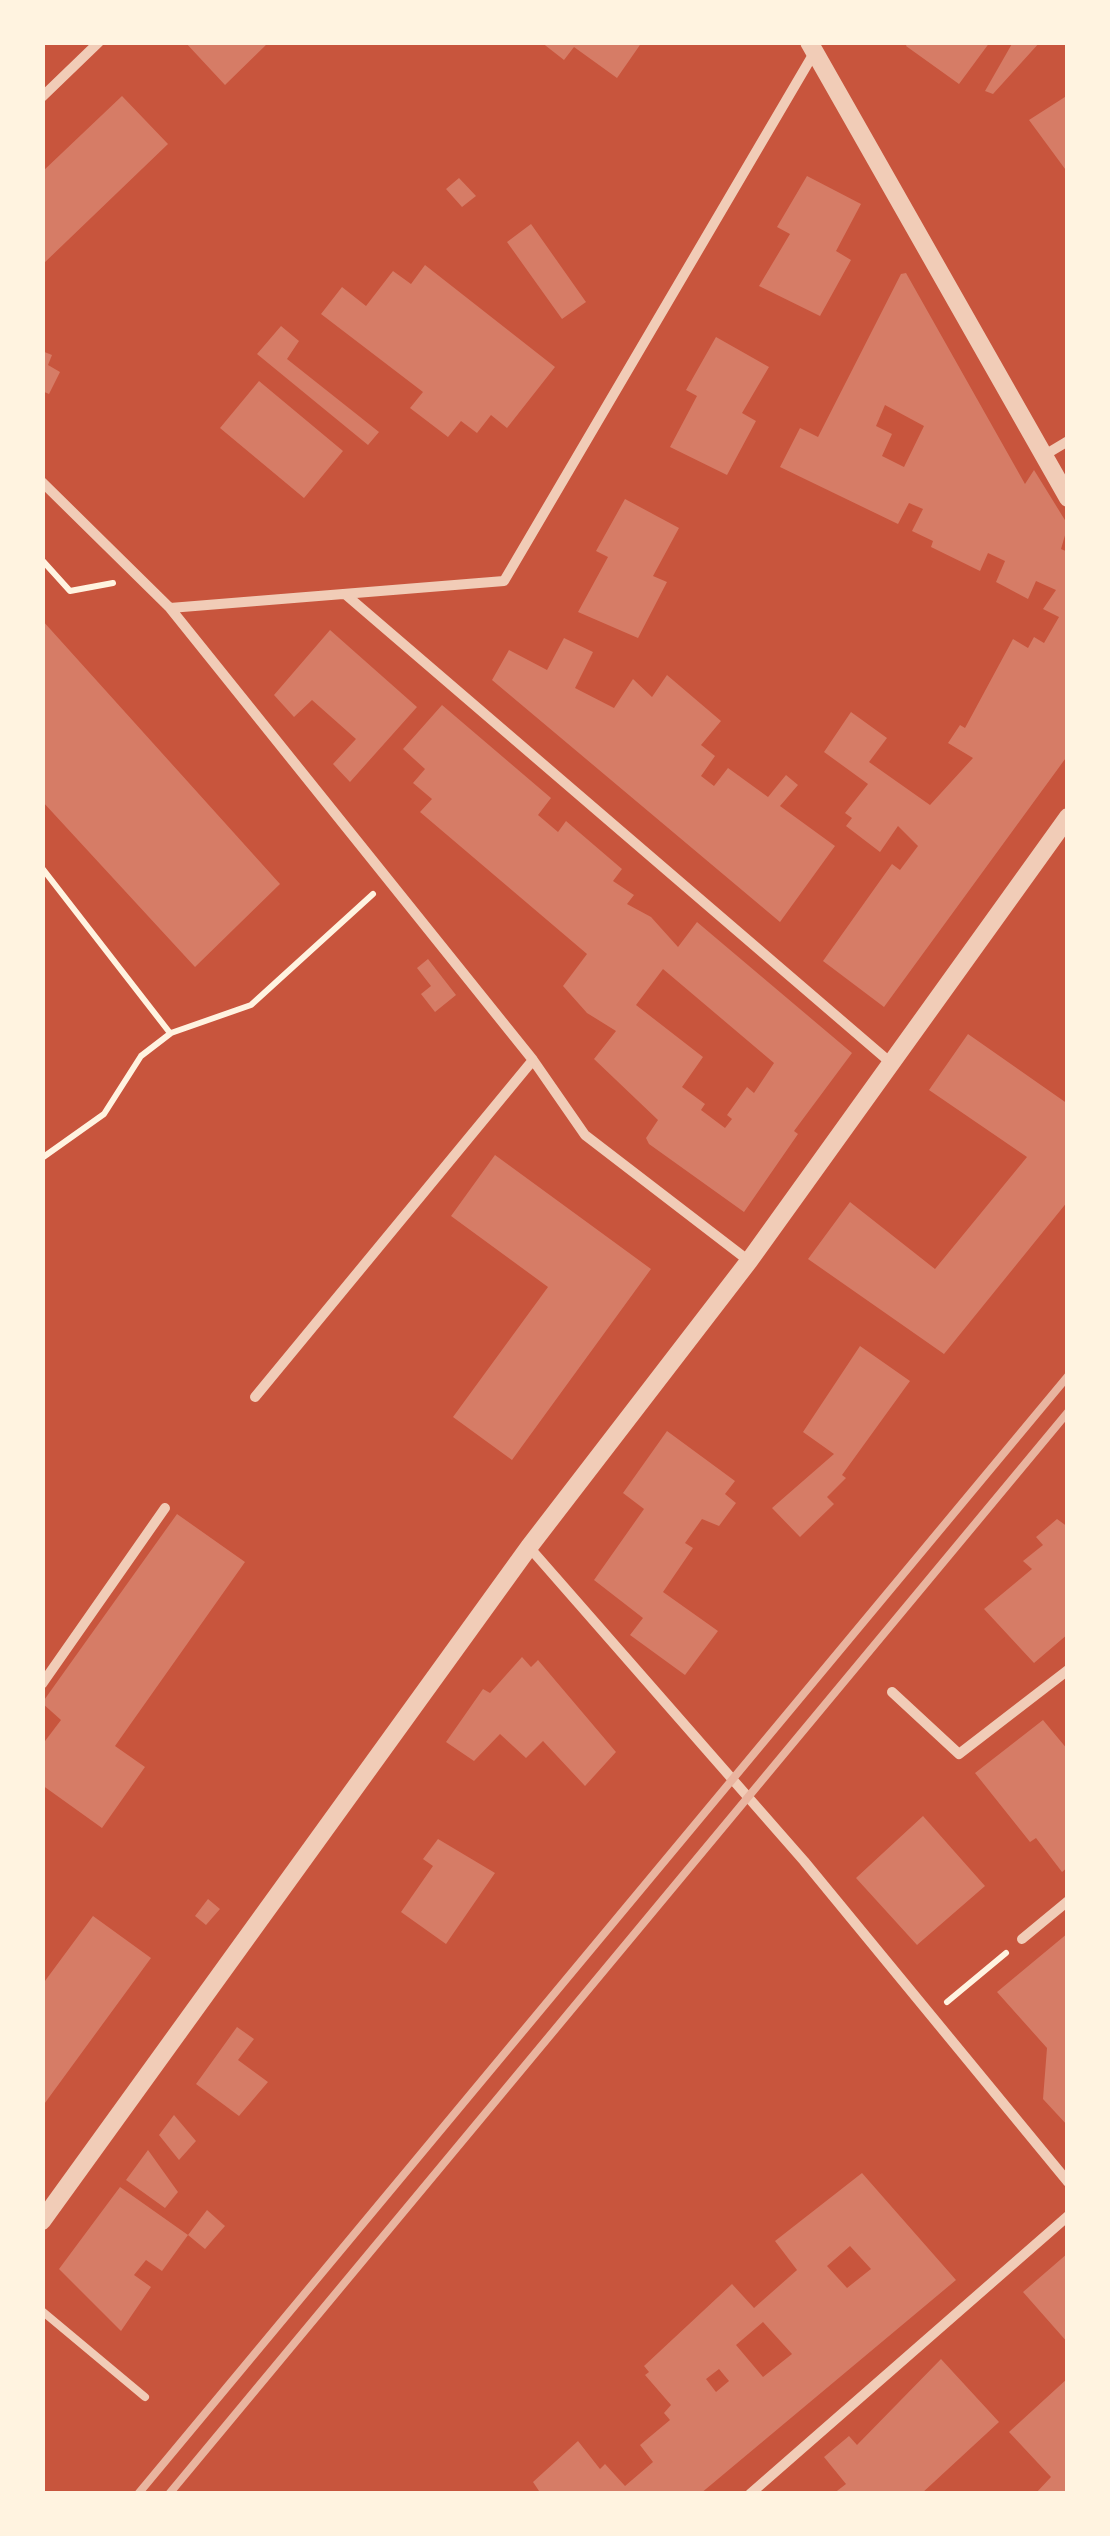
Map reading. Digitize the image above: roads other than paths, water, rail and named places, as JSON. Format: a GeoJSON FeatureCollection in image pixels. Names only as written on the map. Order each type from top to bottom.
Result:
{"type":"FeatureCollection","features":[{"type":"Feature","properties":{"kind":"street"},"geometry":{"type":"LineString","coordinates":[[42,97],[99,42]]}},
{"type":"Feature","properties":{"kind":"street"},"geometry":{"type":"LineString","coordinates":[[812,47],[1068,498]]}},
{"type":"Feature","properties":{"kind":"street"},"geometry":{"type":"LineString","coordinates":[[170,608],[504,581],[812,47]]}},
{"type":"Feature","properties":{"kind":"street"},"geometry":{"type":"LineString","coordinates":[[1043,456],[1068,442]]}},
{"type":"Feature","properties":{"kind":"street"},"geometry":{"type":"LineString","coordinates":[[42,482],[170,608],[533,1060],[585,1135],[749,1261]]}},
{"type":"Feature","properties":{"kind":"street"},"geometry":{"type":"LineString","coordinates":[[344,594],[890,1063]]}},
{"type":"Feature","properties":{"kind":"street"},"geometry":{"type":"LineString","coordinates":[[42,2222],[529,1547],[749,1261],[1068,817]]}},
{"type":"Feature","properties":{"kind":"street"},"geometry":{"type":"LineString","coordinates":[[255,1397],[533,1060]]}},
{"type":"Feature","properties":{"kind":"street"},"geometry":{"type":"LineString","coordinates":[[42,1684],[164,1508]]}},
{"type":"Feature","properties":{"kind":"street"},"geometry":{"type":"LineString","coordinates":[[529,1547],[932,2014],[1068,2182]]}},
{"type":"Feature","properties":{"kind":"street"},"geometry":{"type":"LineString","coordinates":[[892,1692],[959,1754],[1068,1670]]}},
{"type":"Feature","properties":{"kind":"street"},"geometry":{"type":"LineString","coordinates":[[1022,1939],[1068,1902]]}},
{"type":"Feature","properties":{"kind":"street"},"geometry":{"type":"LineString","coordinates":[[750,2494],[1068,2216]]}},
{"type":"Feature","properties":{"kind":"lane"},"geometry":{"type":"LineString","coordinates":[[42,2311],[145,2397]]}},
{"type":"Feature","properties":{"kind":"railway"},"geometry":{"type":"LineString","coordinates":[[138,2494],[1068,1376]]}},
{"type":"Feature","properties":{"kind":"railway"},"geometry":{"type":"LineString","coordinates":[[169,2494],[1068,1412]]}}]}
